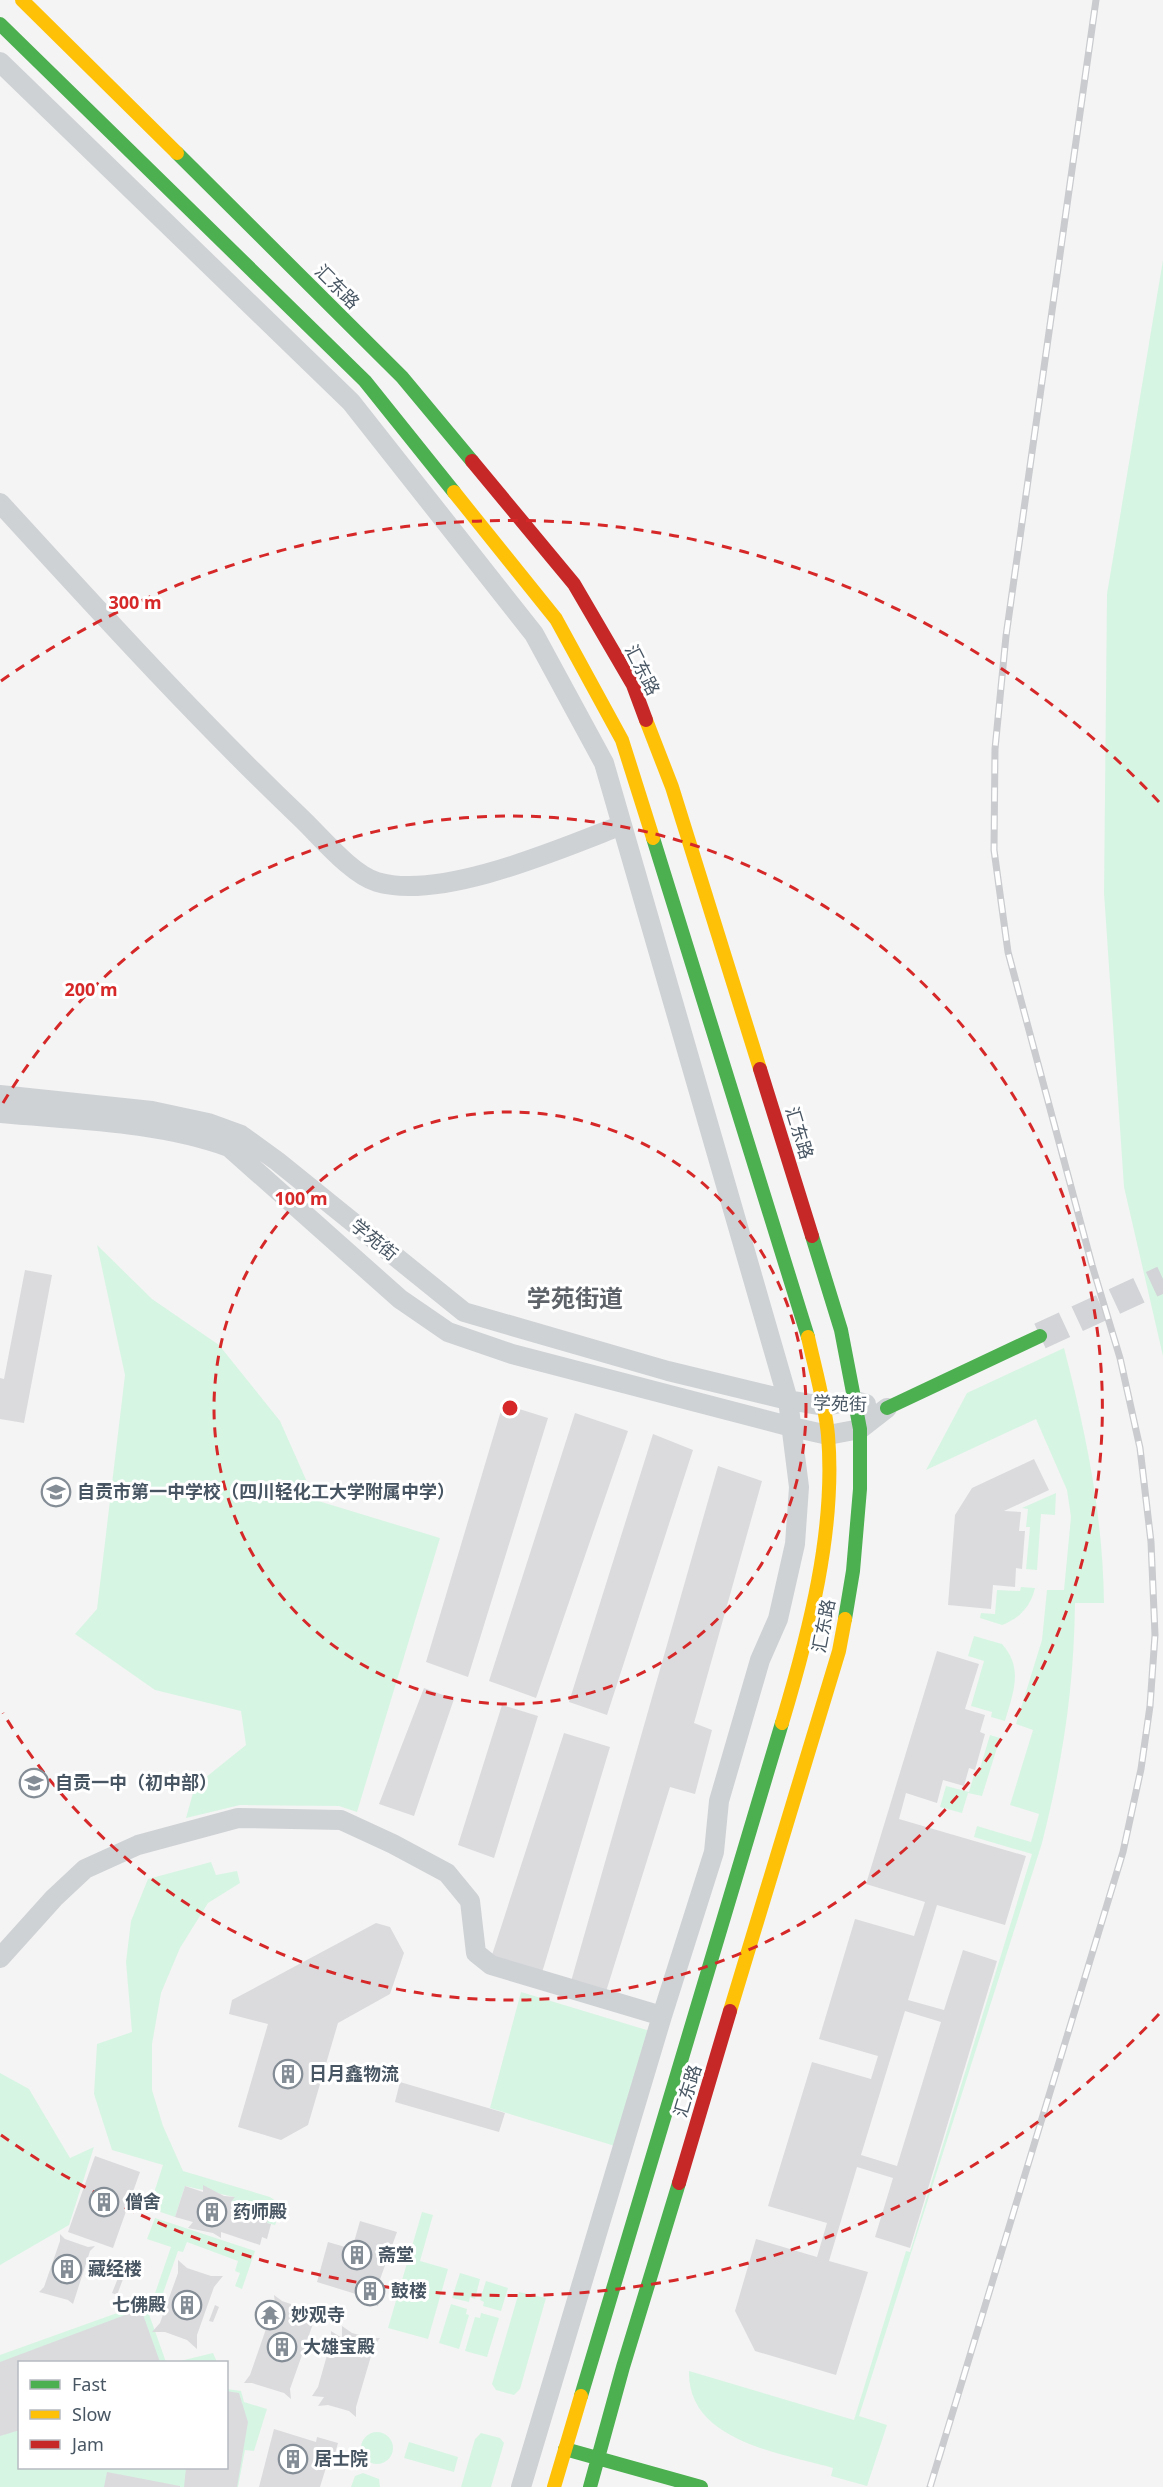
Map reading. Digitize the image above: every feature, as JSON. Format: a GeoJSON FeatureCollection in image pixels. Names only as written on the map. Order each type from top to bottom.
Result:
{"type":"FeatureCollection","features":[{"type":"Feature","properties":{"kind":"main road","name":"汇东路"},"geometry":{"type":"LineString","coordinates":[[22,0],[402,377],[574,584],[633,686],[672,787],[842,1330],[860,1429],[860,1489],[853,1571],[839,1651],[597,2457],[590,2487]]}},
{"type":"Feature","properties":{"kind":"main road","name":"汇东路"},"geometry":{"type":"LineString","coordinates":[[0,24],[365,381],[556,619],[622,740],[807,1331],[824,1406],[828,1435],[828,1492],[821,1565],[807,1639],[679,2061],[565,2449],[559,2486]]}},
{"type":"Feature","properties":{"kind":"main road"},"geometry":{"type":"LineString","coordinates":[[887,1407],[1040,1336]]}},
{"type":"Feature","properties":{"kind":"main road"},"geometry":{"type":"LineString","coordinates":[[565,2449],[701,2487]]}},
{"type":"Feature","properties":{"kind":"street"},"geometry":{"type":"LineString","coordinates":[[0,62],[351,402],[534,634],[604,763],[788,1400],[799,1487],[795,1544],[778,1619],[760,1660],[718,1801],[714,1852],[662,2016],[521,2487]]}},
{"type":"Feature","properties":{"kind":"street"},"geometry":{"type":"LineString","coordinates":[[0,503],[145,661],[278,796],[357,871],[377,882],[419,886],[460,881],[550,853],[622,825]]}},
{"type":"Feature","properties":{"kind":"street","name":"学苑街"},"geometry":{"type":"LineString","coordinates":[[0,1095],[152,1111],[208,1123],[241,1135],[278,1161],[464,1312],[668,1371],[788,1400],[824,1406],[855,1401],[887,1407]]}},
{"type":"Feature","properties":{"kind":"street","name":"学苑街"},"geometry":{"type":"LineString","coordinates":[[0,1113],[124,1124],[205,1138],[228,1147],[400,1299],[448,1332],[512,1354],[828,1435],[860,1429],[887,1407]]}},
{"type":"Feature","properties":{"kind":"street"},"geometry":{"type":"LineString","coordinates":[[0,1958],[54,1898],[85,1869],[138,1845],[238,1818],[341,1820],[447,1873],[470,1901],[476,1953],[491,1965],[662,2016]]}},
{"type":"Feature","properties":{"kind":"green space"},"geometry":{"type":"Polygon","coordinates":[[[1163,260],[1163,1356],[1124,1187],[1104,893],[1107,594],[1163,260]]]}},
{"type":"Feature","properties":{"kind":"green space"},"geometry":{"type":"Polygon","coordinates":[[[97,1245],[152,1299],[219,1345],[280,1421],[315,1500],[440,1538],[357,1812],[339,1806],[240,1805],[186,1818],[195,1786],[246,1745],[241,1711],[155,1690],[75,1634],[97,1609],[125,1375],[97,1245]]]}},
{"type":"Feature","properties":{"kind":"green space"},"geometry":{"type":"Polygon","coordinates":[[[1064,1348],[1092,1474],[1103,1570],[1104,1603],[1075,1603],[1066,1724],[1042,1843],[859,2416],[887,2425],[867,2486],[831,2476],[833,2468],[764,2449],[720,2428],[703,2414],[692,2395],[689,2371],[854,2420],[906,2251],[910,2252],[1032,1854],[974,1837],[977,1826],[1031,1842],[1039,1814],[1010,1805],[1033,1730],[1016,1724],[1042,1640],[1047,1590],[1064,1590],[1071,1517],[1067,1490],[1036,1419],[926,1470],[967,1393],[1064,1348]]]}},
{"type":"Feature","properties":{"kind":"green space"},"geometry":{"type":"Polygon","coordinates":[[[1056,1493],[1055,1515],[1041,1514],[1037,1570],[1026,1569],[1030,1527],[1026,1527],[1028,1509],[1022,1508],[1056,1493]]]}},
{"type":"Feature","properties":{"kind":"green space"},"geometry":{"type":"Polygon","coordinates":[[[1021,1587],[1035,1588],[1031,1601],[1019,1615],[1002,1625],[980,1618],[981,1613],[995,1614],[997,1590],[1020,1591],[1021,1587]]]}},
{"type":"Feature","properties":{"kind":"green space"},"geometry":{"type":"Polygon","coordinates":[[[974,1636],[1002,1644],[1013,1662],[1015,1681],[1005,1721],[991,1717],[992,1712],[971,1706],[984,1661],[968,1656],[974,1636]]]}},
{"type":"Feature","properties":{"kind":"green space"},"geometry":{"type":"Polygon","coordinates":[[[990,1735],[1000,1738],[982,1796],[968,1793],[962,1813],[940,1807],[946,1786],[969,1792],[974,1775],[978,1775],[990,1735]]]}},
{"type":"Feature","properties":{"kind":"green space"},"geometry":{"type":"Polygon","coordinates":[[[211,1862],[216,1875],[237,1871],[240,1883],[208,1903],[180,1948],[161,1993],[152,2044],[152,2090],[163,2126],[183,2171],[270,2197],[282,2205],[275,2225],[267,2223],[269,2214],[231,2202],[234,2197],[185,2186],[175,2217],[149,2208],[163,2165],[112,2150],[94,2094],[97,2044],[132,2032],[126,1962],[131,1921],[148,1879],[211,1862]]]}},
{"type":"Feature","properties":{"kind":"green space"},"geometry":{"type":"Polygon","coordinates":[[[521,1992],[650,2031],[615,2146],[490,2108],[521,1992]]]}},
{"type":"Feature","properties":{"kind":"green space"},"geometry":{"type":"Polygon","coordinates":[[[0,2073],[29,2089],[70,2158],[94,2147],[69,2225],[0,2265],[0,2073]]]}},
{"type":"Feature","properties":{"kind":"green space"},"geometry":{"type":"Polygon","coordinates":[[[422,2212],[433,2215],[420,2261],[448,2269],[428,2339],[388,2328],[422,2212]]]}},
{"type":"Feature","properties":{"kind":"green space"},"geometry":{"type":"Polygon","coordinates":[[[155,2218],[255,2251],[242,2289],[235,2286],[240,2273],[235,2271],[238,2261],[187,2242],[183,2252],[178,2251],[156,2313],[152,2302],[171,2247],[147,2239],[155,2218]]]}},
{"type":"Feature","properties":{"kind":"green space"},"geometry":{"type":"Polygon","coordinates":[[[460,2273],[480,2279],[475,2299],[470,2297],[469,2302],[452,2298],[460,2273]]]}},
{"type":"Feature","properties":{"kind":"green space"},"geometry":{"type":"Polygon","coordinates":[[[486,2281],[508,2288],[501,2311],[483,2306],[484,2302],[480,2300],[486,2281]]]}},
{"type":"Feature","properties":{"kind":"green space"},"geometry":{"type":"Polygon","coordinates":[[[519,2292],[546,2298],[520,2389],[514,2395],[496,2390],[492,2384],[519,2292]]]}},
{"type":"Feature","properties":{"kind":"green space"},"geometry":{"type":"Polygon","coordinates":[[[145,2303],[166,2361],[18,2361],[18,2469],[228,2469],[228,2389],[241,2391],[244,2402],[267,2409],[254,2451],[245,2450],[238,2487],[0,2487],[0,2355],[145,2303]]]}},
{"type":"Feature","properties":{"kind":"green space"},"geometry":{"type":"Polygon","coordinates":[[[451,2304],[467,2309],[466,2314],[469,2315],[459,2349],[439,2343],[451,2304]]]}},
{"type":"Feature","properties":{"kind":"green space"},"geometry":{"type":"Polygon","coordinates":[[[481,2313],[499,2318],[487,2357],[465,2351],[475,2317],[480,2318],[481,2313]]]}},
{"type":"Feature","properties":{"kind":"green space"},"geometry":{"type":"Polygon","coordinates":[[[213,2353],[217,2361],[180,2361],[213,2353]]]}},
{"type":"Feature","properties":{"kind":"green space"},"geometry":{"type":"Polygon","coordinates":[[[377,2432],[388,2437],[393,2448],[388,2459],[377,2464],[366,2459],[361,2448],[366,2437],[377,2432]]]}},
{"type":"Feature","properties":{"kind":"green space"},"geometry":{"type":"Polygon","coordinates":[[[481,2433],[500,2438],[504,2443],[491,2487],[461,2487],[475,2439],[481,2433]]]}},
{"type":"Feature","properties":{"kind":"green space"},"geometry":{"type":"Polygon","coordinates":[[[409,2442],[458,2457],[454,2472],[404,2458],[409,2442]]]}},
{"type":"Feature","properties":{"kind":"green space"},"geometry":{"type":"Polygon","coordinates":[[[363,2473],[379,2479],[380,2487],[351,2487],[355,2476],[363,2473]]]}},
{"type":"Feature","properties":{"kind":"building"},"geometry":{"type":"Polygon","coordinates":[[[25,1270],[52,1275],[24,1423],[0,1419],[0,1378],[4,1379],[25,1270]]]}},
{"type":"Feature","properties":{"kind":"building"},"geometry":{"type":"Polygon","coordinates":[[[503,1404],[548,1418],[468,1677],[426,1662],[503,1404]]]}},
{"type":"Feature","properties":{"kind":"building"},"geometry":{"type":"Polygon","coordinates":[[[575,1413],[628,1431],[536,1698],[489,1681],[575,1413]]]}},
{"type":"Feature","properties":{"kind":"building"},"geometry":{"type":"Polygon","coordinates":[[[653,1434],[693,1450],[607,1715],[569,1702],[653,1434]]]}},
{"type":"Feature","properties":{"kind":"building"},"geometry":{"type":"Polygon","coordinates":[[[1034,1459],[1049,1490],[1004,1511],[1021,1512],[1019,1531],[1025,1531],[1022,1569],[1016,1568],[1015,1587],[993,1585],[991,1609],[948,1605],[955,1515],[972,1488],[1034,1459]]]}},
{"type":"Feature","properties":{"kind":"building"},"geometry":{"type":"Polygon","coordinates":[[[718,1466],[762,1481],[694,1723],[712,1730],[695,1794],[670,1787],[604,1998],[570,1985],[718,1466]]]}},
{"type":"Feature","properties":{"kind":"building"},"geometry":{"type":"Polygon","coordinates":[[[937,1651],[979,1664],[965,1709],[985,1715],[980,1732],[985,1734],[975,1770],[969,1768],[964,1786],[943,1780],[937,1803],[906,1793],[899,1819],[1026,1856],[1005,1925],[937,1905],[908,2000],[944,2010],[963,1950],[997,1961],[910,2248],[875,2237],[893,2178],[857,2167],[829,2261],[868,2272],[836,2375],[755,2351],[735,2311],[756,2239],[817,2257],[827,2223],[768,2206],[812,2062],[871,2079],[878,2056],[819,2039],[855,1919],[914,1936],[925,1902],[866,1884],[937,1651]],[[905,2011],[861,2155],[897,2166],[941,2022],[905,2011]]]}},
{"type":"Feature","properties":{"kind":"building"},"geometry":{"type":"Polygon","coordinates":[[[424,1688],[454,1699],[414,1816],[379,1804],[424,1688]]]}},
{"type":"Feature","properties":{"kind":"building"},"geometry":{"type":"Polygon","coordinates":[[[502,1705],[538,1716],[494,1858],[458,1845],[502,1705]]]}},
{"type":"Feature","properties":{"kind":"building"},"geometry":{"type":"Polygon","coordinates":[[[564,1733],[610,1747],[541,1976],[491,1958],[564,1733]]]}},
{"type":"Feature","properties":{"kind":"building","name":"日月鑫物流"},"geometry":{"type":"Polygon","coordinates":[[[376,1923],[390,1927],[404,1953],[390,1994],[338,2023],[308,2125],[281,2140],[238,2127],[268,2024],[229,2014],[232,2000],[376,1923]]]}},
{"type":"Feature","properties":{"kind":"building"},"geometry":{"type":"Polygon","coordinates":[[[400,2082],[505,2113],[499,2132],[395,2102],[400,2082]]]}},
{"type":"Feature","properties":{"kind":"building","name":"僧舍"},"geometry":{"type":"Polygon","coordinates":[[[95,2156],[140,2172],[113,2248],[68,2232],[95,2156]]]}},
{"type":"Feature","properties":{"kind":"building"},"geometry":{"type":"Polygon","coordinates":[[[203,2185],[224,2196],[235,2197],[231,2202],[270,2214],[267,2223],[271,2224],[267,2239],[262,2237],[260,2245],[221,2232],[221,2238],[213,2233],[188,2228],[193,2222],[175,2217],[185,2186],[203,2192],[203,2185]]]}},
{"type":"Feature","properties":{"kind":"building","name":"斋堂"},"geometry":{"type":"Polygon","coordinates":[[[360,2221],[397,2232],[378,2285],[382,2286],[378,2306],[357,2298],[359,2295],[317,2282],[328,2242],[352,2249],[360,2221]]]}},
{"type":"Feature","properties":{"kind":"building","name":"藏经楼"},"geometry":{"type":"Polygon","coordinates":[[[60,2234],[65,2239],[88,2247],[95,2246],[90,2251],[73,2304],[68,2300],[39,2292],[44,2287],[60,2241],[60,2234]]]}},
{"type":"Feature","properties":{"kind":"building","name":"七佛殿"},"geometry":{"type":"Polygon","coordinates":[[[178,2260],[187,2268],[211,2276],[223,2276],[214,2287],[197,2335],[197,2349],[187,2340],[165,2332],[152,2332],[160,2323],[178,2273],[178,2260]]]}},
{"type":"Feature","properties":{"kind":"building"},"geometry":{"type":"Polygon","coordinates":[[[118,2278],[123,2279],[117,2295],[112,2293],[118,2278]]]}},
{"type":"Feature","properties":{"kind":"building","name":"大雄宝殿"},"geometry":{"type":"Polygon","coordinates":[[[274,2295],[282,2301],[311,2311],[320,2311],[315,2318],[290,2389],[291,2399],[284,2393],[252,2383],[244,2383],[250,2375],[275,2303],[274,2295]]]}},
{"type":"Feature","properties":{"kind":"building"},"geometry":{"type":"Polygon","coordinates":[[[215,2305],[219,2307],[213,2322],[209,2321],[215,2305]]]}},
{"type":"Feature","properties":{"kind":"building"},"geometry":{"type":"Polygon","coordinates":[[[141,2309],[160,2361],[18,2361],[18,2431],[0,2436],[0,2362],[141,2309]]]}},
{"type":"Feature","properties":{"kind":"building"},"geometry":{"type":"Polygon","coordinates":[[[342,2326],[352,2333],[380,2338],[374,2346],[356,2407],[356,2417],[349,2411],[328,2405],[318,2406],[324,2397],[312,2396],[318,2387],[331,2341],[331,2331],[342,2338],[342,2326]]]}},
{"type":"Feature","properties":{"kind":"building"},"geometry":{"type":"Polygon","coordinates":[[[228,2391],[239,2393],[248,2422],[237,2487],[184,2487],[186,2469],[228,2469],[228,2391]]]}},
{"type":"Feature","properties":{"kind":"building","name":"居士院"},"geometry":{"type":"Polygon","coordinates":[[[274,2429],[316,2442],[317,2437],[338,2443],[332,2464],[328,2461],[320,2487],[259,2487],[274,2429]]]}},
{"type":"Feature","properties":{"kind":"building"},"geometry":{"type":"Polygon","coordinates":[[[107,2472],[180,2486],[180,2487],[104,2487],[107,2472]]]}},
{"type":"Feature","properties":{"kind":"tunnel"},"geometry":{"type":"LineString","coordinates":[[1040,1336],[1163,1279]]}},
{"type":"Feature","properties":{"kind":"railway"},"geometry":{"type":"LineString","coordinates":[[930,2487],[1123,1852],[1141,1769],[1150,1706],[1155,1635],[1151,1542],[1140,1448],[1120,1358],[1092,1265],[1008,952],[994,850],[995,749],[1006,636],[1096,0]]}},
{"type":"Feature","properties":{"kind":"traffic: fast"},"geometry":{"type":"LineString","coordinates":[[0,24],[365,381],[454,492]]}},
{"type":"Feature","properties":{"kind":"traffic: fast"},"geometry":{"type":"LineString","coordinates":[[177,153],[402,377],[472,461]]}},
{"type":"Feature","properties":{"kind":"traffic: fast"},"geometry":{"type":"LineString","coordinates":[[653,838],[808,1337]]}},
{"type":"Feature","properties":{"kind":"traffic: fast"},"geometry":{"type":"LineString","coordinates":[[812,1236],[841,1330],[860,1429],[860,1489],[853,1571],[845,1619]]}},
{"type":"Feature","properties":{"kind":"traffic: fast"},"geometry":{"type":"LineString","coordinates":[[887,1408],[1040,1336]]}},
{"type":"Feature","properties":{"kind":"traffic: fast"},"geometry":{"type":"LineString","coordinates":[[581,2396],[782,1723]]}},
{"type":"Feature","properties":{"kind":"traffic: fast"},"geometry":{"type":"LineString","coordinates":[[590,2487],[623,2367],[679,2183]]}},
{"type":"Feature","properties":{"kind":"traffic: fast"},"geometry":{"type":"LineString","coordinates":[[565,2449],[701,2487]]}},
{"type":"Feature","properties":{"kind":"traffic: slow"},"geometry":{"type":"LineString","coordinates":[[22,0],[177,153]]}},
{"type":"Feature","properties":{"kind":"traffic: slow"},"geometry":{"type":"LineString","coordinates":[[454,492],[556,619],[622,740],[653,838]]}},
{"type":"Feature","properties":{"kind":"traffic: slow"},"geometry":{"type":"LineString","coordinates":[[646,720],[672,787],[760,1069]]}},
{"type":"Feature","properties":{"kind":"traffic: slow"},"geometry":{"type":"LineString","coordinates":[[782,1723],[811,1617],[828,1507],[827,1423],[808,1337]]}},
{"type":"Feature","properties":{"kind":"traffic: slow"},"geometry":{"type":"LineString","coordinates":[[730,2011],[839,1651],[845,1619]]}},
{"type":"Feature","properties":{"kind":"traffic: slow"},"geometry":{"type":"LineString","coordinates":[[554,2487],[581,2396]]}},
{"type":"Feature","properties":{"kind":"traffic: jam"},"geometry":{"type":"LineString","coordinates":[[472,461],[574,584],[633,685],[646,720]]}},
{"type":"Feature","properties":{"kind":"traffic: jam"},"geometry":{"type":"LineString","coordinates":[[760,1069],[812,1236]]}},
{"type":"Feature","properties":{"kind":"traffic: jam"},"geometry":{"type":"LineString","coordinates":[[679,2183],[730,2011]]}},
{"type":"Feature","properties":{"kind":"place","name":"自贡市第一中学校（四川轻化工大学附属中学）"},"geometry":{"type":"Point","coordinates":[56,1492]}},
{"type":"Feature","properties":{"kind":"place","name":"自贡一中（初中部）"},"geometry":{"type":"Point","coordinates":[34,1783]}},
{"type":"Feature","properties":{"kind":"place","name":"日月鑫物流"},"geometry":{"type":"Point","coordinates":[288,2074]}},
{"type":"Feature","properties":{"kind":"place","name":"僧舍"},"geometry":{"type":"Point","coordinates":[104,2202]}},
{"type":"Feature","properties":{"kind":"place","name":"药师殿"},"geometry":{"type":"Point","coordinates":[212,2212]}},
{"type":"Feature","properties":{"kind":"place","name":"斋堂"},"geometry":{"type":"Point","coordinates":[357,2255]}},
{"type":"Feature","properties":{"kind":"place","name":"藏经楼"},"geometry":{"type":"Point","coordinates":[67,2269]}},
{"type":"Feature","properties":{"kind":"place","name":"鼓楼"},"geometry":{"type":"Point","coordinates":[370,2291]}},
{"type":"Feature","properties":{"kind":"place","name":"七佛殿"},"geometry":{"type":"Point","coordinates":[187,2305]}},
{"type":"Feature","properties":{"kind":"place","name":"妙观寺"},"geometry":{"type":"Point","coordinates":[270,2315]}},
{"type":"Feature","properties":{"kind":"place","name":"大雄宝殿"},"geometry":{"type":"Point","coordinates":[282,2347]}},
{"type":"Feature","properties":{"kind":"place","name":"居士院"},"geometry":{"type":"Point","coordinates":[293,2459]}},
{"type":"Feature","properties":{"kind":"district","name":"学苑街道"},"geometry":{"type":"Point","coordinates":[575,1299]}}]}
